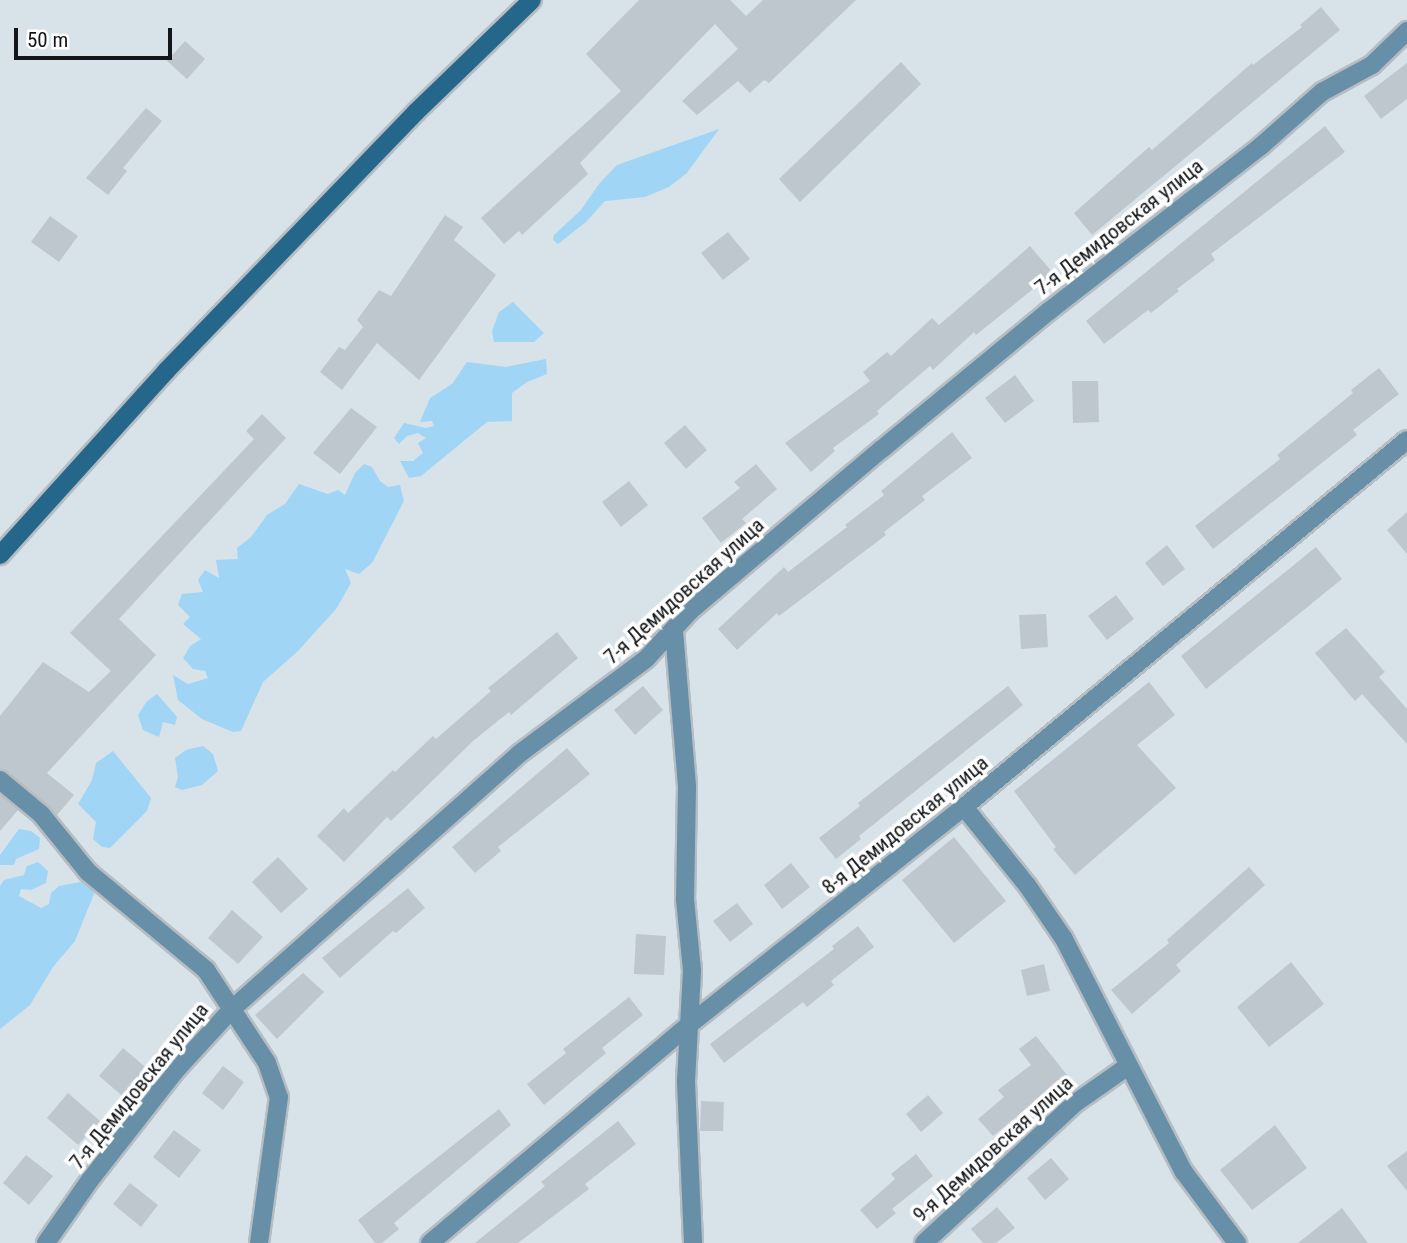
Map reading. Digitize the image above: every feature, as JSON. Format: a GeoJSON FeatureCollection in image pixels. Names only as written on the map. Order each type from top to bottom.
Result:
{"type":"FeatureCollection","features":[{"type":"Feature","properties":{"kind":"main road"},"geometry":{"type":"LineString","coordinates":[[0,555],[166,371],[416,112],[532,0]]}},
{"type":"Feature","properties":{"kind":"street","name":"7-я Демидовская улица"},"geometry":{"type":"LineString","coordinates":[[46,1243],[90,1180],[176,1070],[232,1009],[519,754],[646,659],[690,611],[1049,311],[1261,146],[1322,93],[1372,65],[1407,31]]}},
{"type":"Feature","properties":{"kind":"street","name":"8-я Демидовская улица"},"geometry":{"type":"LineString","coordinates":[[430,1243],[690,1024],[964,807],[1407,440]]}},
{"type":"Feature","properties":{"kind":"street"},"geometry":{"type":"LineString","coordinates":[[674,631],[687,787],[685,899],[692,971],[686,1082],[693,1243]]}},
{"type":"Feature","properties":{"kind":"street"},"geometry":{"type":"LineString","coordinates":[[0,780],[41,814],[88,872],[206,970],[267,1063],[279,1097],[259,1243]]}},
{"type":"Feature","properties":{"kind":"street"},"geometry":{"type":"LineString","coordinates":[[964,807],[1027,885],[1064,939],[1184,1172],[1237,1243]]}},
{"type":"Feature","properties":{"kind":"street","name":"9-я Демидовская улица"},"geometry":{"type":"LineString","coordinates":[[924,1243],[1074,1104],[1128,1066]]}},
{"type":"Feature","properties":{"kind":"shaded area"},"geometry":{"type":"Polygon","coordinates":[[[719,129],[687,173],[669,187],[645,197],[605,201],[586,222],[558,244],[553,240],[554,235],[581,210],[599,184],[617,165],[719,129]]]}},
{"type":"Feature","properties":{"kind":"shaded area"},"geometry":{"type":"Polygon","coordinates":[[[513,302],[544,333],[534,342],[494,342],[492,331],[499,312],[513,302]]]}},
{"type":"Feature","properties":{"kind":"shaded area"},"geometry":{"type":"Polygon","coordinates":[[[546,359],[547,374],[527,382],[512,393],[512,421],[487,422],[421,476],[409,478],[400,461],[413,461],[423,453],[418,443],[426,438],[418,433],[407,436],[399,444],[394,438],[404,423],[426,428],[434,426],[432,421],[420,422],[430,398],[452,384],[467,362],[506,367],[546,359]]]}},
{"type":"Feature","properties":{"kind":"shaded area"},"geometry":{"type":"Polygon","coordinates":[[[364,464],[372,467],[380,481],[388,487],[400,485],[404,501],[372,563],[359,574],[345,569],[351,583],[336,609],[297,652],[263,682],[241,731],[233,732],[202,719],[178,700],[173,675],[188,684],[208,678],[205,671],[193,669],[183,658],[190,646],[201,639],[183,624],[190,617],[178,605],[182,594],[203,592],[198,580],[205,570],[219,578],[216,560],[238,559],[237,548],[251,537],[267,515],[285,504],[299,484],[328,494],[338,490],[345,495],[355,473],[364,464]]]}},
{"type":"Feature","properties":{"kind":"shaded area"},"geometry":{"type":"Polygon","coordinates":[[[157,694],[177,717],[175,725],[163,722],[159,737],[143,730],[138,715],[147,701],[157,694]]]}},
{"type":"Feature","properties":{"kind":"shaded area"},"geometry":{"type":"Polygon","coordinates":[[[203,746],[213,754],[218,771],[202,785],[182,790],[175,787],[178,777],[175,758],[186,750],[203,746]]]}},
{"type":"Feature","properties":{"kind":"shaded area"},"geometry":{"type":"Polygon","coordinates":[[[113,751],[151,798],[147,811],[110,848],[102,847],[93,839],[96,822],[78,804],[92,780],[96,763],[113,751]]]}},
{"type":"Feature","properties":{"kind":"shaded area"},"geometry":{"type":"Polygon","coordinates":[[[19,829],[31,831],[40,838],[39,849],[16,859],[14,865],[0,865],[0,855],[19,829]]]}},
{"type":"Feature","properties":{"kind":"shaded area"},"geometry":{"type":"Polygon","coordinates":[[[38,862],[48,871],[46,883],[31,890],[21,889],[19,896],[41,908],[49,904],[51,893],[59,886],[90,880],[96,889],[75,941],[53,967],[30,1005],[0,1029],[0,886],[4,880],[24,875],[27,866],[38,862]]]}},
{"type":"Feature","properties":{"kind":"building"},"geometry":{"type":"Polygon","coordinates":[[[639,0],[730,0],[746,16],[763,0],[856,0],[769,83],[764,80],[750,93],[738,81],[697,115],[682,101],[738,49],[715,24],[580,163],[588,174],[522,235],[519,231],[504,244],[481,218],[621,91],[586,54],[639,0]]]}},
{"type":"Feature","properties":{"kind":"building"},"geometry":{"type":"Polygon","coordinates":[[[1321,7],[1340,30],[1092,235],[1074,213],[1149,147],[1152,150],[1252,63],[1253,65],[1302,27],[1300,25],[1321,7]]]}},
{"type":"Feature","properties":{"kind":"building"},"geometry":{"type":"Polygon","coordinates":[[[185,41],[205,59],[187,79],[167,61],[185,41]]]}},
{"type":"Feature","properties":{"kind":"building"},"geometry":{"type":"Polygon","coordinates":[[[901,62],[921,84],[800,202],[779,179],[901,62]]]}},
{"type":"Feature","properties":{"kind":"building"},"geometry":{"type":"Polygon","coordinates":[[[1407,63],[1407,99],[1381,119],[1364,96],[1407,63]]]}},
{"type":"Feature","properties":{"kind":"building"},"geometry":{"type":"Polygon","coordinates":[[[146,108],[162,121],[123,168],[127,171],[108,195],[86,178],[146,108]]]}},
{"type":"Feature","properties":{"kind":"building"},"geometry":{"type":"Polygon","coordinates":[[[1325,126],[1345,152],[1211,254],[1215,260],[1177,289],[1179,291],[1151,313],[1148,310],[1104,344],[1086,321],[1325,126]]]}},
{"type":"Feature","properties":{"kind":"building"},"geometry":{"type":"Polygon","coordinates":[[[445,215],[463,227],[454,240],[496,275],[419,380],[377,343],[342,390],[320,372],[339,347],[345,350],[363,327],[357,320],[379,290],[391,296],[445,215]]]}},
{"type":"Feature","properties":{"kind":"building"},"geometry":{"type":"Polygon","coordinates":[[[50,216],[78,236],[59,262],[31,242],[50,216]]]}},
{"type":"Feature","properties":{"kind":"building"},"geometry":{"type":"Polygon","coordinates":[[[728,232],[750,259],[723,280],[701,253],[728,232]]]}},
{"type":"Feature","properties":{"kind":"building"},"geometry":{"type":"Polygon","coordinates":[[[1030,246],[1053,273],[976,335],[974,332],[933,370],[930,366],[877,411],[879,414],[833,448],[835,451],[811,472],[785,443],[870,381],[863,372],[887,352],[891,356],[932,318],[939,325],[1030,246]]]}},
{"type":"Feature","properties":{"kind":"building"},"geometry":{"type":"Polygon","coordinates":[[[1379,368],[1399,394],[1353,430],[1357,435],[1213,549],[1195,526],[1280,459],[1277,455],[1353,393],[1351,390],[1379,368]]]}},
{"type":"Feature","properties":{"kind":"building"},"geometry":{"type":"Polygon","coordinates":[[[1015,375],[1034,401],[1005,423],[985,398],[1015,375]]]}},
{"type":"Feature","properties":{"kind":"building"},"geometry":{"type":"Polygon","coordinates":[[[1072,381],[1098,381],[1099,422],[1073,423],[1072,381]]]}},
{"type":"Feature","properties":{"kind":"building"},"geometry":{"type":"Polygon","coordinates":[[[351,408],[377,427],[340,474],[313,453],[351,408]]]}},
{"type":"Feature","properties":{"kind":"building"},"geometry":{"type":"Polygon","coordinates":[[[262,414],[286,438],[119,619],[156,655],[47,773],[74,795],[57,815],[7,771],[0,769],[0,716],[43,662],[89,692],[111,671],[70,633],[254,439],[246,431],[262,414]]]}},
{"type":"Feature","properties":{"kind":"building"},"geometry":{"type":"Polygon","coordinates":[[[685,425],[707,450],[686,469],[664,443],[685,425]]]}},
{"type":"Feature","properties":{"kind":"building"},"geometry":{"type":"Polygon","coordinates":[[[952,432],[972,458],[922,496],[925,500],[884,532],[886,535],[779,616],[777,613],[737,650],[718,629],[784,567],[788,572],[847,527],[845,525],[884,495],[881,491],[952,432]]]}},
{"type":"Feature","properties":{"kind":"building"},"geometry":{"type":"Polygon","coordinates":[[[756,464],[777,489],[742,519],[746,523],[721,543],[702,518],[740,488],[734,482],[756,464]]]}},
{"type":"Feature","properties":{"kind":"building"},"geometry":{"type":"Polygon","coordinates":[[[629,481],[648,505],[621,527],[602,502],[629,481]]]}},
{"type":"Feature","properties":{"kind":"building"},"geometry":{"type":"Polygon","coordinates":[[[1407,512],[1407,554],[1387,530],[1407,512]]]}},
{"type":"Feature","properties":{"kind":"building"},"geometry":{"type":"Polygon","coordinates":[[[1167,545],[1185,569],[1163,586],[1145,563],[1167,545]]]}},
{"type":"Feature","properties":{"kind":"building"},"geometry":{"type":"Polygon","coordinates":[[[1316,547],[1342,579],[1206,689],[1181,656],[1316,547]]]}},
{"type":"Feature","properties":{"kind":"building"},"geometry":{"type":"Polygon","coordinates":[[[1116,595],[1134,619],[1107,640],[1088,616],[1116,595]]]}},
{"type":"Feature","properties":{"kind":"building"},"geometry":{"type":"Polygon","coordinates":[[[1046,614],[1048,647],[1021,649],[1019,615],[1046,614]]]}},
{"type":"Feature","properties":{"kind":"building"},"geometry":{"type":"Polygon","coordinates":[[[1346,628],[1385,672],[1379,677],[1407,709],[1407,744],[1362,694],[1355,701],[1315,653],[1346,628]]]}},
{"type":"Feature","properties":{"kind":"building"},"geometry":{"type":"Polygon","coordinates":[[[557,632],[578,658],[511,715],[509,712],[473,741],[391,821],[387,817],[344,862],[317,836],[344,808],[348,813],[393,770],[395,772],[433,736],[436,739],[491,691],[488,688],[557,632]]]}},
{"type":"Feature","properties":{"kind":"building"},"geometry":{"type":"Polygon","coordinates":[[[1149,682],[1175,715],[1137,745],[1176,788],[1075,875],[1053,849],[1056,847],[1014,791],[1149,682]]]}},
{"type":"Feature","properties":{"kind":"building"},"geometry":{"type":"Polygon","coordinates":[[[643,686],[663,710],[635,735],[614,710],[643,686]]]}},
{"type":"Feature","properties":{"kind":"building"},"geometry":{"type":"Polygon","coordinates":[[[1008,686],[1023,705],[859,836],[861,839],[836,859],[819,838],[860,806],[858,803],[1008,686]]]}},
{"type":"Feature","properties":{"kind":"building"},"geometry":{"type":"Polygon","coordinates":[[[567,748],[590,774],[498,847],[501,851],[475,873],[452,847],[567,748]]]}},
{"type":"Feature","properties":{"kind":"building"},"geometry":{"type":"Polygon","coordinates":[[[0,795],[18,810],[0,831],[0,795]]]}},
{"type":"Feature","properties":{"kind":"building"},"geometry":{"type":"Polygon","coordinates":[[[954,837],[1006,901],[954,943],[902,880],[954,837]]]}},
{"type":"Feature","properties":{"kind":"building"},"geometry":{"type":"Polygon","coordinates":[[[278,857],[308,889],[281,913],[252,882],[278,857]]]}},
{"type":"Feature","properties":{"kind":"building"},"geometry":{"type":"Polygon","coordinates":[[[791,863],[810,887],[782,909],[764,885],[791,863]]]}},
{"type":"Feature","properties":{"kind":"building"},"geometry":{"type":"Polygon","coordinates":[[[1249,867],[1265,885],[1176,965],[1181,971],[1132,1014],[1111,990],[1169,943],[1167,940],[1249,867]]]}},
{"type":"Feature","properties":{"kind":"building"},"geometry":{"type":"Polygon","coordinates":[[[408,888],[425,908],[396,933],[393,931],[340,978],[322,958],[408,888]]]}},
{"type":"Feature","properties":{"kind":"building"},"geometry":{"type":"Polygon","coordinates":[[[737,903],[753,924],[730,942],[713,921],[737,903]]]}},
{"type":"Feature","properties":{"kind":"building"},"geometry":{"type":"Polygon","coordinates":[[[232,910],[263,937],[238,964],[208,938],[232,910]]]}},
{"type":"Feature","properties":{"kind":"building"},"geometry":{"type":"Polygon","coordinates":[[[858,926],[874,947],[831,981],[834,985],[807,1007],[803,1002],[724,1063],[710,1044],[834,949],[832,946],[858,926]]]}},
{"type":"Feature","properties":{"kind":"building"},"geometry":{"type":"Polygon","coordinates":[[[636,934],[666,936],[664,975],[634,974],[636,934]]]}},
{"type":"Feature","properties":{"kind":"building"},"geometry":{"type":"Polygon","coordinates":[[[1291,962],[1324,1004],[1269,1047],[1237,1007],[1291,962]]]}},
{"type":"Feature","properties":{"kind":"building"},"geometry":{"type":"Polygon","coordinates":[[[1044,964],[1050,991],[1027,996],[1021,970],[1044,964]]]}},
{"type":"Feature","properties":{"kind":"building"},"geometry":{"type":"Polygon","coordinates":[[[303,973],[324,992],[277,1039],[255,1015],[303,973]]]}},
{"type":"Feature","properties":{"kind":"building"},"geometry":{"type":"Polygon","coordinates":[[[629,997],[643,1015],[602,1048],[606,1053],[544,1105],[527,1084],[566,1053],[563,1049],[629,997]]]}},
{"type":"Feature","properties":{"kind":"building"},"geometry":{"type":"Polygon","coordinates":[[[1036,1036],[1067,1075],[993,1136],[978,1119],[1004,1097],[998,1090],[1031,1065],[1019,1049],[1036,1036]]]}},
{"type":"Feature","properties":{"kind":"building"},"geometry":{"type":"Polygon","coordinates":[[[123,1048],[150,1071],[126,1099],[99,1076],[123,1048]]]}},
{"type":"Feature","properties":{"kind":"building"},"geometry":{"type":"Polygon","coordinates":[[[223,1066],[244,1082],[223,1110],[202,1093],[223,1066]]]}},
{"type":"Feature","properties":{"kind":"building"},"geometry":{"type":"Polygon","coordinates":[[[68,1093],[100,1121],[78,1145],[47,1118],[68,1093]]]}},
{"type":"Feature","properties":{"kind":"building"},"geometry":{"type":"Polygon","coordinates":[[[928,1095],[943,1113],[921,1132],[906,1114],[928,1095]]]}},
{"type":"Feature","properties":{"kind":"building"},"geometry":{"type":"Polygon","coordinates":[[[701,1101],[724,1102],[723,1131],[700,1131],[701,1101]]]}},
{"type":"Feature","properties":{"kind":"building"},"geometry":{"type":"Polygon","coordinates":[[[499,1109],[511,1125],[394,1223],[399,1229],[382,1243],[375,1243],[358,1220],[499,1109]]]}},
{"type":"Feature","properties":{"kind":"building"},"geometry":{"type":"Polygon","coordinates":[[[618,1121],[636,1144],[585,1184],[589,1189],[518,1243],[475,1243],[545,1186],[541,1182],[618,1121]]]}},
{"type":"Feature","properties":{"kind":"building"},"geometry":{"type":"Polygon","coordinates":[[[1275,1125],[1307,1168],[1252,1210],[1220,1170],[1275,1125]]]}},
{"type":"Feature","properties":{"kind":"building"},"geometry":{"type":"Polygon","coordinates":[[[174,1130],[201,1150],[179,1178],[153,1157],[174,1130]]]}},
{"type":"Feature","properties":{"kind":"building"},"geometry":{"type":"Polygon","coordinates":[[[1407,1151],[1407,1191],[1387,1166],[1407,1151]]]}},
{"type":"Feature","properties":{"kind":"building"},"geometry":{"type":"Polygon","coordinates":[[[916,1154],[933,1176],[892,1209],[896,1213],[877,1229],[860,1210],[895,1179],[891,1174],[916,1154]]]}},
{"type":"Feature","properties":{"kind":"building"},"geometry":{"type":"Polygon","coordinates":[[[26,1155],[53,1176],[29,1205],[3,1183],[26,1155]]]}},
{"type":"Feature","properties":{"kind":"building"},"geometry":{"type":"Polygon","coordinates":[[[1051,1158],[1069,1179],[1045,1200],[1027,1178],[1051,1158]]]}},
{"type":"Feature","properties":{"kind":"building"},"geometry":{"type":"Polygon","coordinates":[[[130,1183],[158,1205],[141,1227],[113,1204],[130,1183]]]}},
{"type":"Feature","properties":{"kind":"building"},"geometry":{"type":"Polygon","coordinates":[[[997,1207],[1015,1228],[996,1243],[983,1243],[971,1229],[997,1207]]]}},
{"type":"Feature","properties":{"kind":"building"},"geometry":{"type":"Polygon","coordinates":[[[1342,1208],[1368,1243],[1298,1243],[1342,1208]]]}}]}
